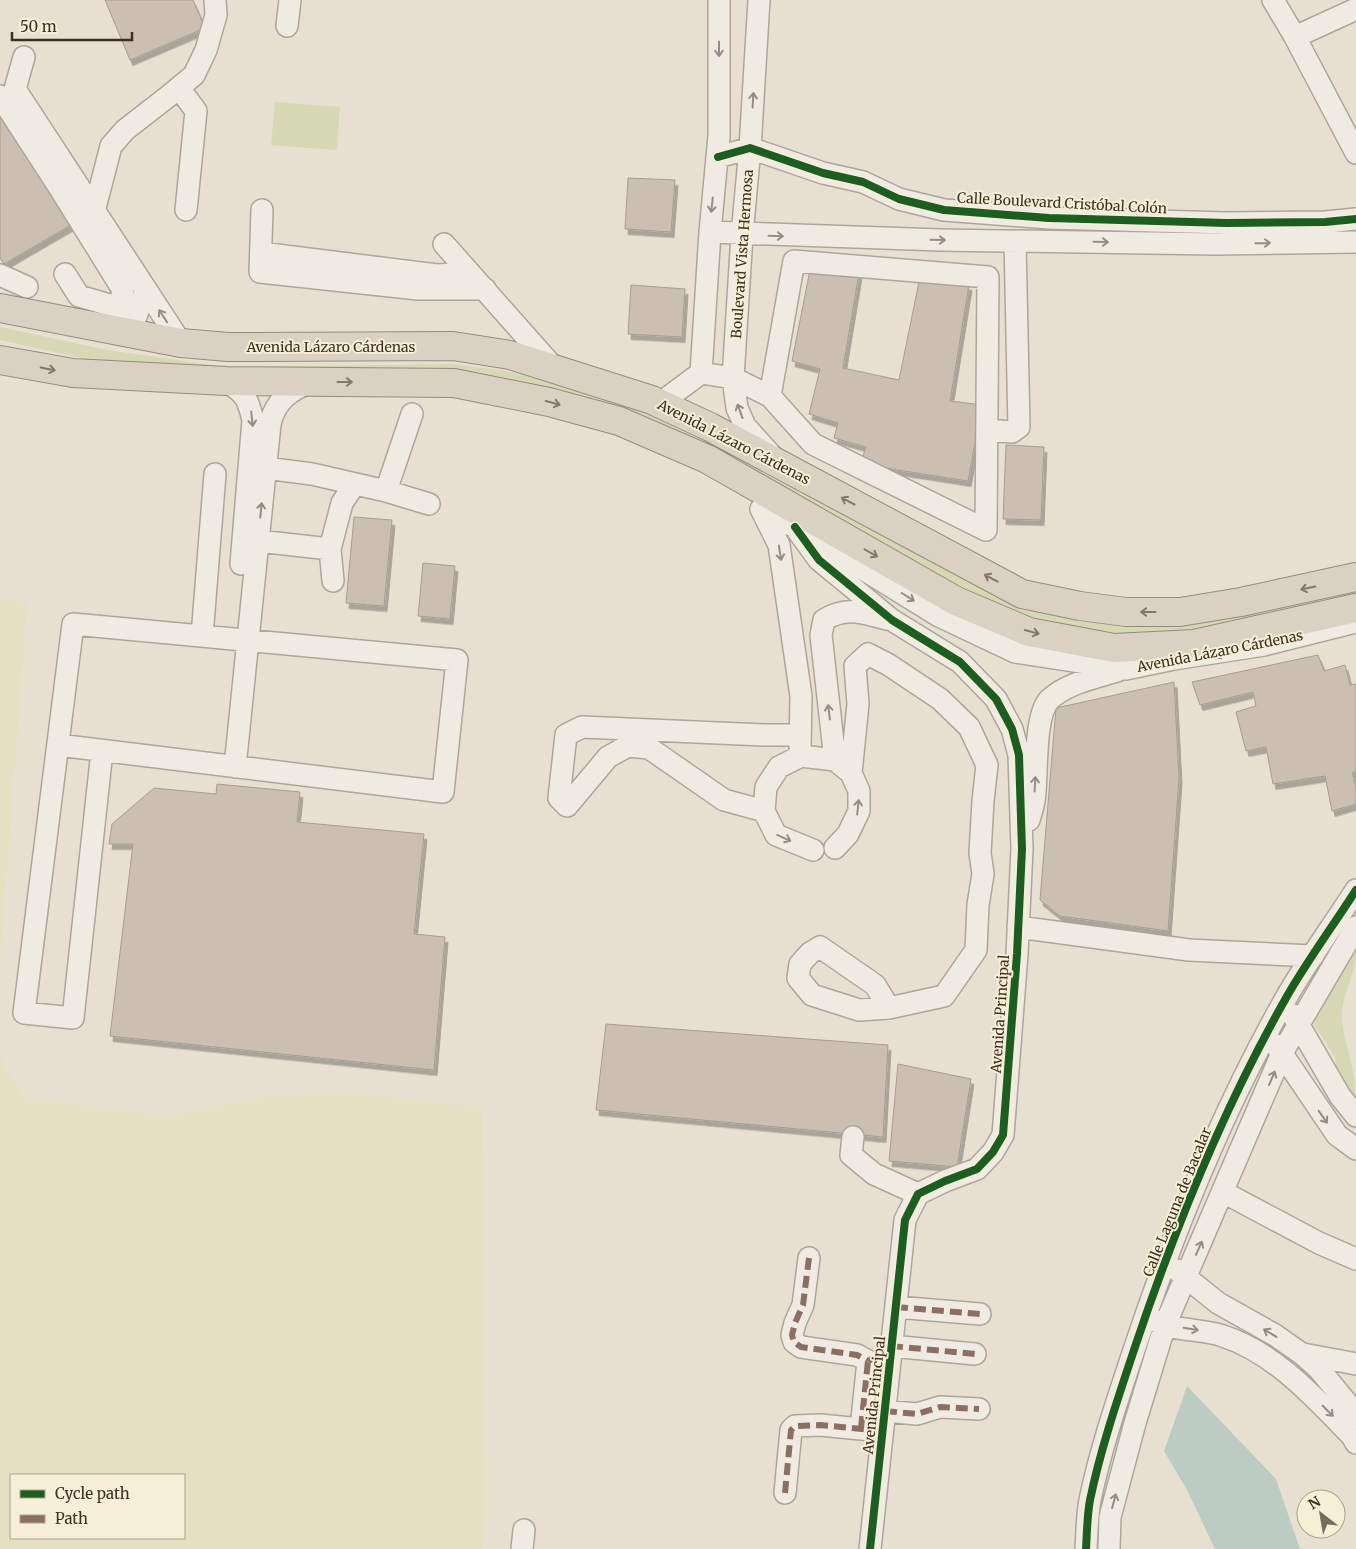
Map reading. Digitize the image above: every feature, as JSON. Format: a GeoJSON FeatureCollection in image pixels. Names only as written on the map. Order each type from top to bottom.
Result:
{"type":"FeatureCollection","features":[{"type":"Feature","properties":{"kind":"highway","name":"Avenida Lázaro Cárdenas"},"geometry":{"type":"LineString","coordinates":[[0,308],[122,324],[181,343],[228,347],[453,346],[510,355],[652,400],[710,427],[1022,594],[1080,606],[1126,612],[1180,612],[1241,602],[1356,577]]}},
{"type":"Feature","properties":{"kind":"highway","name":"Avenida Lázaro Cárdenas"},"geometry":{"type":"LineString","coordinates":[[0,360],[73,373],[226,381],[454,383],[549,402],[619,421],[707,459],[956,601],[1029,632],[1114,648],[1194,644],[1354,621]]}},
{"type":"Feature","properties":{"kind":"highway"},"geometry":{"type":"LineString","coordinates":[[707,459],[762,509]]}},
{"type":"Feature","properties":{"kind":"street"},"geometry":{"type":"LineString","coordinates":[[94,212],[111,146],[125,130],[194,75],[206,50],[216,15],[215,0]]}},
{"type":"Feature","properties":{"kind":"street"},"geometry":{"type":"LineString","coordinates":[[287,26],[290,0]]}},
{"type":"Feature","properties":{"kind":"street"},"geometry":{"type":"LineString","coordinates":[[702,373],[710,232],[719,136],[719,0]]}},
{"type":"Feature","properties":{"kind":"street","name":"Boulevard Vista Hermosa"},"geometry":{"type":"LineString","coordinates":[[759,0],[733,378],[737,408],[745,426],[779,464]]}},
{"type":"Feature","properties":{"kind":"street"},"geometry":{"type":"LineString","coordinates":[[1274,0],[1356,153]]}},
{"type":"Feature","properties":{"kind":"street"},"geometry":{"type":"LineString","coordinates":[[1295,37],[1356,9]]}},
{"type":"Feature","properties":{"kind":"street"},"geometry":{"type":"LineString","coordinates":[[24,57],[15,90],[181,343]]}},
{"type":"Feature","properties":{"kind":"street"},"geometry":{"type":"LineString","coordinates":[[179,88],[196,111],[186,210]]}},
{"type":"Feature","properties":{"kind":"street"},"geometry":{"type":"LineString","coordinates":[[0,96],[123,290],[122,324]]}},
{"type":"Feature","properties":{"kind":"street"},"geometry":{"type":"LineString","coordinates":[[718,157],[750,148]]}},
{"type":"Feature","properties":{"kind":"street","name":"Calle Boulevard Cristóbal Colón"},"geometry":{"type":"LineString","coordinates":[[750,148],[823,173],[863,182],[899,199],[944,210],[1049,218],[1226,223],[1325,222],[1356,219]]}},
{"type":"Feature","properties":{"kind":"street"},"geometry":{"type":"LineString","coordinates":[[262,210],[260,272],[418,290],[484,290]]}},
{"type":"Feature","properties":{"kind":"street"},"geometry":{"type":"LineString","coordinates":[[710,232],[742,235],[1015,241],[1216,244],[1356,242]]}},
{"type":"Feature","properties":{"kind":"street"},"geometry":{"type":"LineString","coordinates":[[987,430],[1012,432],[1019,427],[1015,241]]}},
{"type":"Feature","properties":{"kind":"street"},"geometry":{"type":"LineString","coordinates":[[444,244],[555,369]]}},
{"type":"Feature","properties":{"kind":"street"},"geometry":{"type":"LineString","coordinates":[[261,252],[437,275],[470,274]]}},
{"type":"Feature","properties":{"kind":"street"},"geometry":{"type":"LineString","coordinates":[[659,404],[702,373],[733,378],[770,396],[813,444],[986,530],[988,277],[794,261],[770,396]]}},
{"type":"Feature","properties":{"kind":"street"},"geometry":{"type":"LineString","coordinates":[[65,274],[79,296],[122,324]]}},
{"type":"Feature","properties":{"kind":"street"},"geometry":{"type":"LineString","coordinates":[[0,275],[27,286]]}},
{"type":"Feature","properties":{"kind":"street"},"geometry":{"type":"LineString","coordinates":[[122,324],[146,289]]}},
{"type":"Feature","properties":{"kind":"street"},"geometry":{"type":"LineString","coordinates":[[226,381],[243,393],[250,405],[253,420],[241,639],[228,766]]}},
{"type":"Feature","properties":{"kind":"street"},"geometry":{"type":"LineString","coordinates":[[241,639],[258,541],[272,414],[288,393],[312,382]]}},
{"type":"Feature","properties":{"kind":"street"},"geometry":{"type":"LineString","coordinates":[[386,491],[412,414]]}},
{"type":"Feature","properties":{"kind":"street"},"geometry":{"type":"LineString","coordinates":[[265,468],[312,474],[386,491],[429,504]]}},
{"type":"Feature","properties":{"kind":"street"},"geometry":{"type":"LineString","coordinates":[[202,636],[215,474]]}},
{"type":"Feature","properties":{"kind":"street"},"geometry":{"type":"LineString","coordinates":[[333,581],[330,548],[342,503],[354,485]]}},
{"type":"Feature","properties":{"kind":"street"},"geometry":{"type":"LineString","coordinates":[[762,509],[779,545],[801,696],[799,734],[801,756]]}},
{"type":"Feature","properties":{"kind":"street","name":"Avenida Lázaro Cárdenas"},"geometry":{"type":"LineString","coordinates":[[762,509],[795,527],[939,616],[1015,652],[1126,669],[1174,659],[1264,645],[1354,621]]}},
{"type":"Feature","properties":{"kind":"street","name":"Avenida Principal"},"geometry":{"type":"LineString","coordinates":[[795,527],[819,560],[892,620],[960,662],[996,699],[1012,729],[1019,755],[1022,849],[1003,1135],[993,1152],[977,1169],[944,1181],[918,1194],[905,1220],[870,1549]]}},
{"type":"Feature","properties":{"kind":"street"},"geometry":{"type":"LineString","coordinates":[[258,541],[330,548]]}},
{"type":"Feature","properties":{"kind":"street"},"geometry":{"type":"LineString","coordinates":[[835,848],[848,834],[859,811],[859,791],[843,767],[821,635],[824,620],[835,613],[854,611],[892,620]]}},
{"type":"Feature","properties":{"kind":"street"},"geometry":{"type":"LineString","coordinates":[[58,746],[102,751],[228,766],[443,792],[457,660],[73,624],[24,1013],[72,1018],[102,751]]}},
{"type":"Feature","properties":{"kind":"street"},"geometry":{"type":"LineString","coordinates":[[843,767],[858,704],[855,666],[868,654],[889,665],[940,698],[969,727],[987,765],[982,801],[980,853],[982,874],[978,905],[976,950],[944,996],[889,1008]]}},
{"type":"Feature","properties":{"kind":"street","name":"Avenida Principal"},"geometry":{"type":"LineString","coordinates":[[1022,849],[1034,800],[1036,752],[1040,721],[1048,701],[1064,689],[1126,669]]}},
{"type":"Feature","properties":{"kind":"street"},"geometry":{"type":"LineString","coordinates":[[1003,712],[1012,718],[1023,720],[1034,718],[1044,713]]}},
{"type":"Feature","properties":{"kind":"street"},"geometry":{"type":"LineString","coordinates":[[764,811],[724,800],[649,748],[628,746],[608,757],[567,806],[559,798],[566,735],[582,727],[764,735],[799,734]]}},
{"type":"Feature","properties":{"kind":"street"},"geometry":{"type":"LineString","coordinates":[[813,850],[776,835],[764,811],[766,787],[779,767],[801,756],[843,767]]}},
{"type":"Feature","properties":{"kind":"street","name":"Calle Laguna de Bacalar"},"geometry":{"type":"LineString","coordinates":[[1086,1549],[1089,1502],[1116,1404],[1165,1260],[1188,1202],[1268,1032],[1285,1001],[1356,890]]}},
{"type":"Feature","properties":{"kind":"street"},"geometry":{"type":"LineString","coordinates":[[1018,927],[1189,950],[1313,956]]}},
{"type":"Feature","properties":{"kind":"street"},"geometry":{"type":"LineString","coordinates":[[1109,1549],[1110,1517],[1135,1423],[1165,1325],[1282,1053],[1356,927]]}},
{"type":"Feature","properties":{"kind":"street"},"geometry":{"type":"LineString","coordinates":[[1285,1001],[1340,1096],[1354,1113]]}},
{"type":"Feature","properties":{"kind":"street"},"geometry":{"type":"LineString","coordinates":[[1268,1032],[1337,1135],[1356,1149]]}},
{"type":"Feature","properties":{"kind":"street"},"geometry":{"type":"LineString","coordinates":[[853,1137],[851,1155],[874,1174],[918,1194]]}},
{"type":"Feature","properties":{"kind":"street"},"geometry":{"type":"LineString","coordinates":[[1216,1139],[1242,1147]]}},
{"type":"Feature","properties":{"kind":"street"},"geometry":{"type":"LineString","coordinates":[[1223,1192],[1319,1243],[1356,1259]]}},
{"type":"Feature","properties":{"kind":"street"},"geometry":{"type":"LineString","coordinates":[[1188,1202],[1214,1212]]}},
{"type":"Feature","properties":{"kind":"street"},"geometry":{"type":"LineString","coordinates":[[809,1258],[803,1305],[792,1335],[794,1342],[801,1347],[857,1355],[868,1361]]}},
{"type":"Feature","properties":{"kind":"street"},"geometry":{"type":"LineString","coordinates":[[1165,1260],[1218,1303],[1275,1335],[1319,1369],[1354,1429]]}},
{"type":"Feature","properties":{"kind":"street"},"geometry":{"type":"LineString","coordinates":[[896,1307],[980,1314]]}},
{"type":"Feature","properties":{"kind":"street"},"geometry":{"type":"LineString","coordinates":[[1146,1315],[1165,1325],[1221,1335],[1246,1345],[1271,1361],[1354,1429]]}},
{"type":"Feature","properties":{"kind":"street"},"geometry":{"type":"LineString","coordinates":[[868,1361],[890,1353],[975,1354]]}},
{"type":"Feature","properties":{"kind":"street"},"geometry":{"type":"LineString","coordinates":[[1271,1361],[1302,1354],[1356,1364]]}},
{"type":"Feature","properties":{"kind":"street"},"geometry":{"type":"LineString","coordinates":[[862,1428],[868,1361]]}},
{"type":"Feature","properties":{"kind":"street"},"geometry":{"type":"LineString","coordinates":[[785,1493],[791,1430],[795,1426],[820,1425],[862,1428],[940,1407],[979,1409]]}},
{"type":"Feature","properties":{"kind":"shaded area"},"geometry":{"type":"Polygon","coordinates":[[[0,599],[27,604],[0,961],[0,599]]]}},
{"type":"Feature","properties":{"kind":"shaded area"},"geometry":{"type":"Polygon","coordinates":[[[0,1057],[24,1098],[167,1117],[267,1096],[353,1093],[482,1108],[485,1515],[482,1549],[0,1549],[0,1057]]]}},
{"type":"Feature","properties":{"kind":"shaded area"},"geometry":{"type":"Polygon","coordinates":[[[1187,1386],[1276,1479],[1300,1549],[1215,1549],[1187,1490],[1164,1451],[1187,1386]]]}},
{"type":"Feature","properties":{"kind":"green space"},"geometry":{"type":"Polygon","coordinates":[[[275,102],[340,107],[337,150],[271,145],[275,102]]]}},
{"type":"Feature","properties":{"kind":"green space"},"geometry":{"type":"Polygon","coordinates":[[[0,327],[107,350],[227,367],[453,364],[507,371],[650,403],[937,556],[1118,617],[1356,578],[1356,596],[1190,634],[1114,642],[1030,625],[707,455],[456,378],[104,363],[0,340],[0,327]]]}},
{"type":"Feature","properties":{"kind":"green space"},"geometry":{"type":"Polygon","coordinates":[[[1356,942],[1355,966],[1344,998],[1342,1012],[1345,1038],[1354,1075],[1355,1095],[1343,1085],[1337,1074],[1335,1057],[1315,1026],[1317,1011],[1356,942]]]}},
{"type":"Feature","properties":{"kind":"building"},"geometry":{"type":"Polygon","coordinates":[[[105,0],[193,0],[205,28],[130,60],[105,0]]]}},
{"type":"Feature","properties":{"kind":"building"},"geometry":{"type":"Polygon","coordinates":[[[0,103],[78,221],[4,264],[0,258],[0,103]]]}},
{"type":"Feature","properties":{"kind":"building"},"geometry":{"type":"Polygon","coordinates":[[[628,178],[675,180],[671,232],[625,229],[628,178]]]}},
{"type":"Feature","properties":{"kind":"building"},"geometry":{"type":"Polygon","coordinates":[[[811,265],[859,273],[843,368],[899,380],[920,277],[969,285],[950,401],[982,405],[968,481],[885,468],[863,456],[866,447],[834,438],[838,423],[809,414],[820,369],[792,361],[811,265]]]}},
{"type":"Feature","properties":{"kind":"building"},"geometry":{"type":"Polygon","coordinates":[[[631,285],[685,289],[682,337],[628,334],[631,285]]]}},
{"type":"Feature","properties":{"kind":"building"},"geometry":{"type":"Polygon","coordinates":[[[1006,445],[1044,447],[1041,520],[1003,519],[1006,445]]]}},
{"type":"Feature","properties":{"kind":"building"},"geometry":{"type":"Polygon","coordinates":[[[354,517],[392,520],[384,606],[346,603],[354,517]]]}},
{"type":"Feature","properties":{"kind":"building"},"geometry":{"type":"Polygon","coordinates":[[[423,563],[455,566],[450,619],[418,616],[423,563]]]}},
{"type":"Feature","properties":{"kind":"building"},"geometry":{"type":"Polygon","coordinates":[[[1318,655],[1324,671],[1345,665],[1350,685],[1356,684],[1356,772],[1352,772],[1356,788],[1356,804],[1332,811],[1325,776],[1273,784],[1266,747],[1246,751],[1236,712],[1256,706],[1253,692],[1200,705],[1192,682],[1318,655]]]}},
{"type":"Feature","properties":{"kind":"building"},"geometry":{"type":"Polygon","coordinates":[[[1174,682],[1179,778],[1168,931],[1060,916],[1040,900],[1056,708],[1174,682]]]}},
{"type":"Feature","properties":{"kind":"building"},"geometry":{"type":"Polygon","coordinates":[[[217,784],[300,792],[297,822],[424,834],[414,934],[445,937],[434,1070],[110,1036],[133,844],[109,844],[112,824],[154,788],[216,794],[217,784]]]}},
{"type":"Feature","properties":{"kind":"building"},"geometry":{"type":"Polygon","coordinates":[[[606,1024],[888,1045],[883,1137],[596,1110],[606,1024]]]}},
{"type":"Feature","properties":{"kind":"building"},"geometry":{"type":"Polygon","coordinates":[[[898,1064],[971,1079],[957,1167],[889,1161],[898,1064]]]}},
{"type":"Feature","properties":{"kind":"marked path"},"geometry":{"type":"LineString","coordinates":[[1219,653],[1219,659]]}},
{"type":"Feature","properties":{"kind":"marked path"},"geometry":{"type":"LineString","coordinates":[[809,1258],[803,1305],[792,1335],[794,1342],[801,1347],[857,1355],[868,1361]]}},
{"type":"Feature","properties":{"kind":"marked path"},"geometry":{"type":"LineString","coordinates":[[896,1307],[980,1314]]}},
{"type":"Feature","properties":{"kind":"marked path"},"geometry":{"type":"LineString","coordinates":[[891,1346],[975,1354]]}},
{"type":"Feature","properties":{"kind":"marked path"},"geometry":{"type":"LineString","coordinates":[[868,1361],[872,1359],[890,1360]]}},
{"type":"Feature","properties":{"kind":"marked path"},"geometry":{"type":"LineString","coordinates":[[861,1428],[868,1361]]}},
{"type":"Feature","properties":{"kind":"marked path"},"geometry":{"type":"LineString","coordinates":[[885,1411],[917,1414],[940,1407],[979,1409]]}},
{"type":"Feature","properties":{"kind":"marked path"},"geometry":{"type":"LineString","coordinates":[[785,1493],[791,1430],[795,1426],[820,1425],[882,1431]]}},
{"type":"Feature","properties":{"kind":"cycle path"},"geometry":{"type":"LineString","coordinates":[[718,157],[750,148],[823,173],[863,182],[899,199],[944,210],[1049,218],[1227,223],[1325,222],[1356,219]]}},
{"type":"Feature","properties":{"kind":"cycle path"},"geometry":{"type":"LineString","coordinates":[[795,527],[819,560],[892,620],[960,662],[996,699],[1012,729],[1019,755],[1022,849],[1017,954],[1003,1135],[993,1152],[977,1169],[918,1194],[905,1220],[870,1549]]}},
{"type":"Feature","properties":{"kind":"cycle path"},"geometry":{"type":"LineString","coordinates":[[1086,1549],[1090,1500],[1094,1480],[1123,1382],[1151,1299],[1203,1167],[1263,1039],[1294,984],[1356,890]]}}]}
